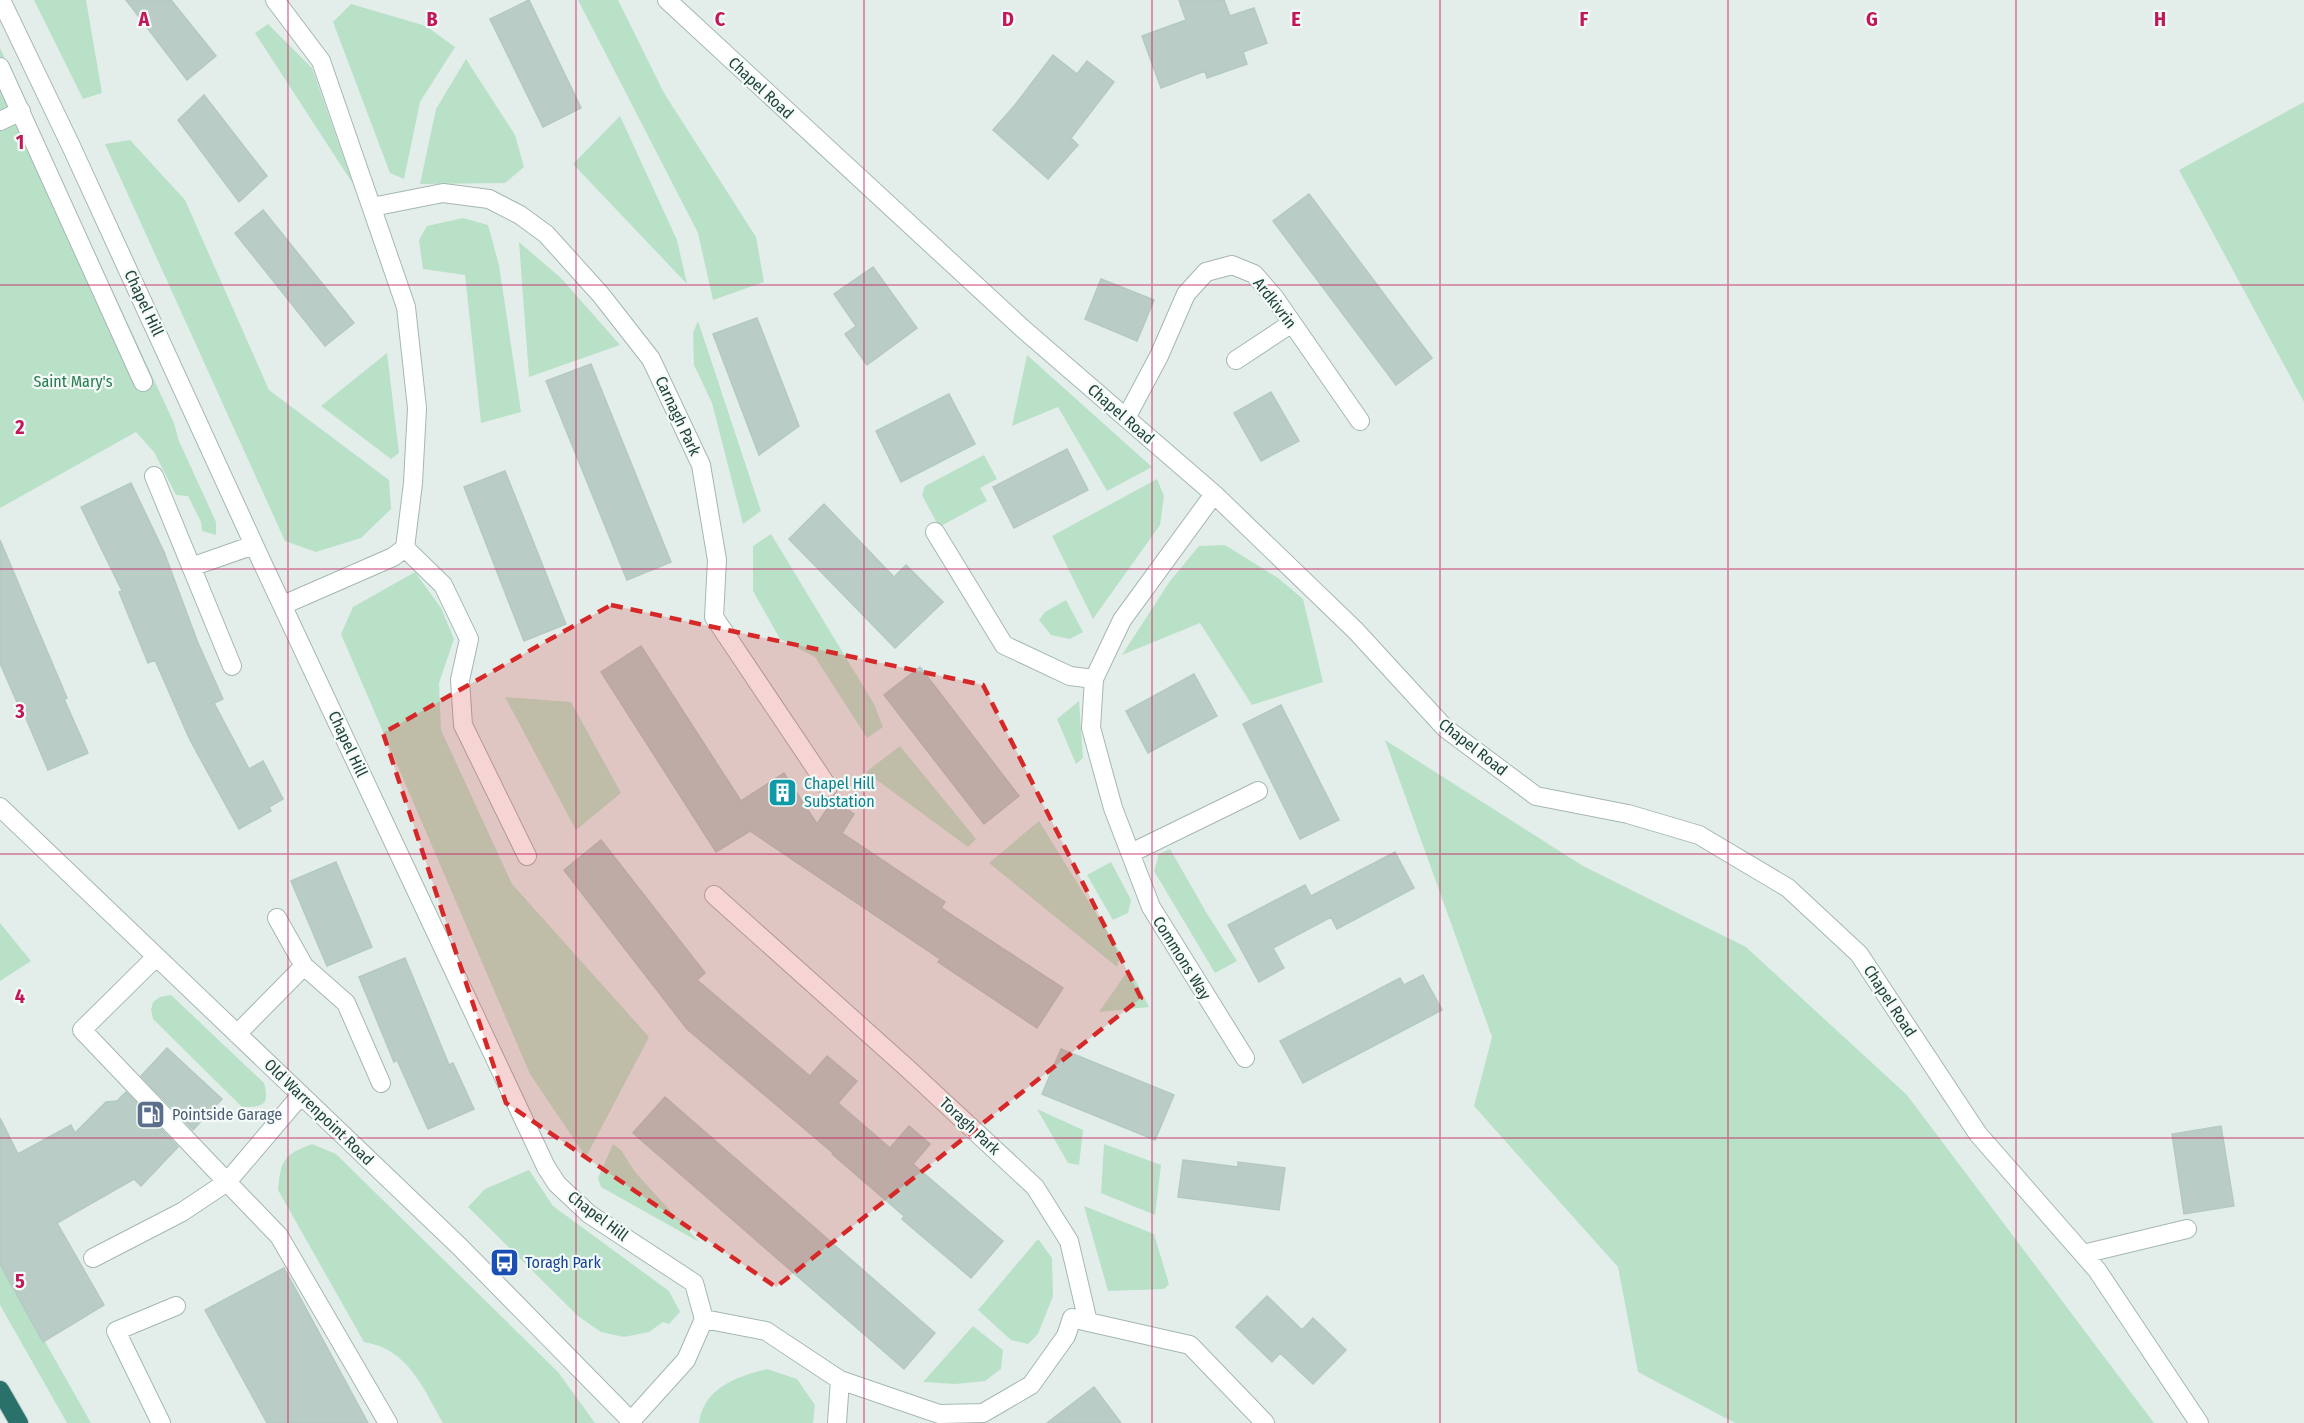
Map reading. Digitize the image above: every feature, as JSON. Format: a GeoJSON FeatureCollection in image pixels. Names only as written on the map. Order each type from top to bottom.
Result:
{"type":"FeatureCollection","features":[{"type":"Feature","properties":{"kind":"highway"},"geometry":{"type":"LineString","coordinates":[[0,1390],[19,1423]]}},
{"type":"Feature","properties":{"kind":"street","name":"Chapel Hill"},"geometry":{"type":"LineString","coordinates":[[1,0],[546,1167],[557,1184],[590,1214],[694,1283],[704,1318]]}},
{"type":"Feature","properties":{"kind":"street"},"geometry":{"type":"LineString","coordinates":[[276,0],[321,61],[372,207],[406,307],[417,408],[413,483],[405,548],[393,557],[283,605]]}},
{"type":"Feature","properties":{"kind":"street","name":"Chapel Road"},"geometry":{"type":"LineString","coordinates":[[668,0],[1022,328],[1214,494],[1356,631],[1445,728],[1536,796],[1628,814],[1700,835],[1788,888],[1859,954],[1978,1134],[2097,1270],[2199,1423]]}},
{"type":"Feature","properties":{"kind":"street"},"geometry":{"type":"LineString","coordinates":[[0,67],[143,382]]}},
{"type":"Feature","properties":{"kind":"street"},"geometry":{"type":"LineString","coordinates":[[0,121],[21,111]]}},
{"type":"Feature","properties":{"kind":"street","name":"Carnagh Park"},"geometry":{"type":"LineString","coordinates":[[372,207],[443,193],[489,199],[520,215],[546,234],[601,295],[644,349],[651,358],[701,465],[717,560],[714,616],[828,787]]}},
{"type":"Feature","properties":{"kind":"street","name":"Ardkivrin"},"geometry":{"type":"LineString","coordinates":[[1126,418],[1164,346],[1186,294],[1206,272],[1232,265],[1254,274],[1274,297],[1360,421]]}},
{"type":"Feature","properties":{"kind":"street"},"geometry":{"type":"LineString","coordinates":[[1236,360],[1292,323]]}},
{"type":"Feature","properties":{"kind":"street"},"geometry":{"type":"LineString","coordinates":[[154,476],[232,666]]}},
{"type":"Feature","properties":{"kind":"street","name":"Commons Way"},"geometry":{"type":"LineString","coordinates":[[1214,494],[1122,620],[1094,679],[1091,728],[1113,808],[1151,908],[1245,1058]]}},
{"type":"Feature","properties":{"kind":"street"},"geometry":{"type":"LineString","coordinates":[[934,532],[1004,645],[1070,676],[1094,679]]}},
{"type":"Feature","properties":{"kind":"street"},"geometry":{"type":"LineString","coordinates":[[191,567],[254,545]]}},
{"type":"Feature","properties":{"kind":"street"},"geometry":{"type":"LineString","coordinates":[[405,548],[443,585],[469,639],[460,680],[463,725],[527,856]]}},
{"type":"Feature","properties":{"kind":"street"},"geometry":{"type":"LineString","coordinates":[[1131,853],[1258,791]]}},
{"type":"Feature","properties":{"kind":"street","name":"Old Warrenpoint Road"},"geometry":{"type":"LineString","coordinates":[[0,807],[459,1246],[632,1422]]}},
{"type":"Feature","properties":{"kind":"street","name":"Toragh Park"},"geometry":{"type":"LineString","coordinates":[[714,895],[907,1068],[1035,1187],[1069,1241],[1088,1322]]}},
{"type":"Feature","properties":{"kind":"street"},"geometry":{"type":"LineString","coordinates":[[277,918],[304,966],[346,1003],[381,1083]]}},
{"type":"Feature","properties":{"kind":"street"},"geometry":{"type":"LineString","coordinates":[[156,957],[81,1030],[279,1236],[388,1423]]}},
{"type":"Feature","properties":{"kind":"street"},"geometry":{"type":"LineString","coordinates":[[237,1034],[304,966]]}},
{"type":"Feature","properties":{"kind":"street"},"geometry":{"type":"LineString","coordinates":[[93,1258],[182,1212],[227,1182],[301,1095]]}},
{"type":"Feature","properties":{"kind":"street"},"geometry":{"type":"LineString","coordinates":[[2083,1254],[2187,1229]]}},
{"type":"Feature","properties":{"kind":"street"},"geometry":{"type":"LineString","coordinates":[[161,1423],[116,1331],[176,1306]]}},
{"type":"Feature","properties":{"kind":"street"},"geometry":{"type":"LineString","coordinates":[[632,1422],[687,1360],[704,1318],[766,1331],[840,1380],[939,1414],[983,1413],[1031,1385],[1066,1336],[1072,1318],[1190,1345],[1265,1423]]}},
{"type":"Feature","properties":{"kind":"street"},"geometry":{"type":"LineString","coordinates":[[837,1423],[840,1380]]}},
{"type":"Feature","properties":{"kind":"highlighted area"},"geometry":{"type":"Polygon","coordinates":[[[611,605],[983,685],[1141,998],[776,1287],[506,1103],[383,733],[611,605]]]}},
{"type":"Feature","properties":{"kind":"green space"},"geometry":{"type":"Polygon","coordinates":[[[34,0],[86,0],[102,93],[83,99],[34,0]]]}},
{"type":"Feature","properties":{"kind":"green space"},"geometry":{"type":"Polygon","coordinates":[[[578,0],[618,0],[664,93],[756,237],[764,282],[713,300],[698,233],[578,0]]]}},
{"type":"Feature","properties":{"kind":"green space"},"geometry":{"type":"Polygon","coordinates":[[[351,4],[426,26],[455,47],[420,102],[404,179],[390,173],[333,22],[351,4]]]}},
{"type":"Feature","properties":{"kind":"green space"},"geometry":{"type":"Polygon","coordinates":[[[268,24],[312,68],[353,184],[255,33],[268,24]]]}},
{"type":"Feature","properties":{"kind":"green space","name":"Saint Mary's"},"geometry":{"type":"Polygon","coordinates":[[[0,48],[174,423],[179,441],[216,522],[216,535],[202,531],[201,522],[188,496],[176,495],[154,452],[136,432],[0,508],[0,48]]]}},
{"type":"Feature","properties":{"kind":"green space"},"geometry":{"type":"Polygon","coordinates":[[[466,59],[515,135],[524,167],[505,183],[420,184],[436,109],[466,59]]]}},
{"type":"Feature","properties":{"kind":"green space"},"geometry":{"type":"Polygon","coordinates":[[[2304,102],[2304,402],[2179,170],[2304,102]]]}},
{"type":"Feature","properties":{"kind":"green space"},"geometry":{"type":"Polygon","coordinates":[[[620,116],[677,240],[687,284],[573,164],[620,116]]]}},
{"type":"Feature","properties":{"kind":"green space"},"geometry":{"type":"Polygon","coordinates":[[[130,140],[185,200],[269,390],[389,480],[391,509],[361,538],[316,552],[285,541],[105,144],[130,140]]]}},
{"type":"Feature","properties":{"kind":"green space"},"geometry":{"type":"Polygon","coordinates":[[[463,218],[488,225],[499,265],[521,412],[481,423],[465,275],[423,269],[419,240],[427,226],[463,218]]]}},
{"type":"Feature","properties":{"kind":"green space"},"geometry":{"type":"Polygon","coordinates":[[[519,242],[561,278],[620,345],[529,377],[519,242]]]}},
{"type":"Feature","properties":{"kind":"green space"},"geometry":{"type":"Polygon","coordinates":[[[698,321],[761,511],[743,524],[712,403],[694,365],[693,333],[698,321]]]}},
{"type":"Feature","properties":{"kind":"green space"},"geometry":{"type":"Polygon","coordinates":[[[387,353],[399,453],[391,459],[321,406],[387,353]]]}},
{"type":"Feature","properties":{"kind":"green space"},"geometry":{"type":"Polygon","coordinates":[[[1027,355],[1152,467],[1107,491],[1058,407],[1012,426],[1027,355]]]}},
{"type":"Feature","properties":{"kind":"green space"},"geometry":{"type":"Polygon","coordinates":[[[984,455],[997,479],[980,488],[987,501],[939,527],[922,495],[925,486],[984,455]]]}},
{"type":"Feature","properties":{"kind":"green space"},"geometry":{"type":"Polygon","coordinates":[[[1157,479],[1164,496],[1160,525],[1093,619],[1052,536],[1157,479]]]}},
{"type":"Feature","properties":{"kind":"green space"},"geometry":{"type":"Polygon","coordinates":[[[771,534],[874,704],[883,727],[867,738],[815,657],[780,639],[753,591],[753,546],[771,534]]]}},
{"type":"Feature","properties":{"kind":"green space"},"geometry":{"type":"Polygon","coordinates":[[[1225,545],[1278,578],[1303,599],[1323,682],[1252,705],[1200,623],[1122,655],[1170,581],[1199,546],[1225,545]]]}},
{"type":"Feature","properties":{"kind":"green space"},"geometry":{"type":"Polygon","coordinates":[[[415,572],[441,608],[454,639],[439,683],[441,730],[512,884],[649,1037],[586,1157],[530,1074],[341,634],[353,607],[415,572]]]}},
{"type":"Feature","properties":{"kind":"green space"},"geometry":{"type":"Polygon","coordinates":[[[1066,600],[1083,632],[1070,639],[1051,635],[1039,620],[1045,612],[1066,600]]]}},
{"type":"Feature","properties":{"kind":"green space"},"geometry":{"type":"Polygon","coordinates":[[[505,697],[571,702],[621,793],[576,830],[505,697]]]}},
{"type":"Feature","properties":{"kind":"green space"},"geometry":{"type":"Polygon","coordinates":[[[1079,701],[1083,758],[1076,764],[1057,719],[1079,701]]]}},
{"type":"Feature","properties":{"kind":"green space"},"geometry":{"type":"Polygon","coordinates":[[[1385,740],[1583,866],[1746,947],[1907,1095],[2154,1423],[1735,1423],[1638,1372],[1618,1267],[1474,1106],[1492,1037],[1385,740]]]}},
{"type":"Feature","properties":{"kind":"green space"},"geometry":{"type":"Polygon","coordinates":[[[900,746],[976,839],[968,847],[866,772],[900,746]]]}},
{"type":"Feature","properties":{"kind":"green space"},"geometry":{"type":"Polygon","coordinates":[[[1039,821],[1121,954],[1117,967],[989,863],[1039,821]]]}},
{"type":"Feature","properties":{"kind":"green space"},"geometry":{"type":"Polygon","coordinates":[[[1170,849],[1237,961],[1215,973],[1154,871],[1159,854],[1170,849]]]}},
{"type":"Feature","properties":{"kind":"green space"},"geometry":{"type":"Polygon","coordinates":[[[1111,862],[1131,900],[1128,913],[1113,920],[1087,875],[1111,862]]]}},
{"type":"Feature","properties":{"kind":"green space"},"geometry":{"type":"Polygon","coordinates":[[[0,923],[31,961],[0,981],[0,923]]]}},
{"type":"Feature","properties":{"kind":"green space"},"geometry":{"type":"Polygon","coordinates":[[[1127,972],[1132,973],[1149,1007],[1099,1012],[1127,972]]]}},
{"type":"Feature","properties":{"kind":"green space"},"geometry":{"type":"Polygon","coordinates":[[[171,995],[264,1083],[266,1096],[263,1103],[242,1107],[153,1019],[151,1010],[153,1002],[160,997],[171,995]]]}},
{"type":"Feature","properties":{"kind":"green space"},"geometry":{"type":"Polygon","coordinates":[[[1037,1109],[1083,1130],[1079,1165],[1068,1163],[1037,1109]]]}},
{"type":"Feature","properties":{"kind":"green space"},"geometry":{"type":"Polygon","coordinates":[[[312,1144],[336,1154],[558,1372],[595,1423],[443,1423],[421,1384],[403,1361],[379,1346],[364,1342],[278,1190],[280,1172],[285,1160],[289,1155],[312,1144]]]}},
{"type":"Feature","properties":{"kind":"green space"},"geometry":{"type":"Polygon","coordinates":[[[613,1144],[621,1150],[635,1172],[699,1242],[601,1187],[598,1178],[613,1144]]]}},
{"type":"Feature","properties":{"kind":"green space"},"geometry":{"type":"Polygon","coordinates":[[[1104,1144],[1161,1165],[1155,1215],[1101,1193],[1104,1144]]]}},
{"type":"Feature","properties":{"kind":"green space"},"geometry":{"type":"Polygon","coordinates":[[[529,1170],[553,1206],[669,1291],[680,1312],[669,1324],[663,1322],[649,1332],[624,1337],[601,1332],[578,1316],[468,1207],[485,1189],[529,1170]]]}},
{"type":"Feature","properties":{"kind":"green space"},"geometry":{"type":"Polygon","coordinates":[[[1084,1206],[1154,1234],[1169,1284],[1164,1289],[1108,1291],[1084,1206]]]}},
{"type":"Feature","properties":{"kind":"green space"},"geometry":{"type":"Polygon","coordinates":[[[1038,1239],[1052,1258],[1053,1296],[1038,1334],[1028,1344],[1011,1340],[978,1310],[1038,1239]]]}},
{"type":"Feature","properties":{"kind":"green space"},"geometry":{"type":"Polygon","coordinates":[[[0,1262],[91,1423],[67,1423],[0,1305],[0,1262]]]}},
{"type":"Feature","properties":{"kind":"green space"},"geometry":{"type":"Polygon","coordinates":[[[973,1326],[1003,1350],[1001,1369],[985,1381],[955,1384],[923,1382],[973,1326]]]}},
{"type":"Feature","properties":{"kind":"green space"},"geometry":{"type":"Polygon","coordinates":[[[767,1369],[797,1379],[815,1405],[813,1423],[699,1423],[702,1411],[715,1392],[734,1380],[767,1369]]]}},
{"type":"Feature","properties":{"kind":"building"},"geometry":{"type":"Polygon","coordinates":[[[126,0],[171,0],[216,56],[187,80],[126,0]]]}},
{"type":"Feature","properties":{"kind":"building"},"geometry":{"type":"Polygon","coordinates":[[[529,0],[581,108],[543,127],[490,19],[529,0]]]}},
{"type":"Feature","properties":{"kind":"building"},"geometry":{"type":"Polygon","coordinates":[[[1179,0],[1224,0],[1230,16],[1254,8],[1267,43],[1243,52],[1247,64],[1207,78],[1205,71],[1161,88],[1142,36],[1186,20],[1179,0]]]}},
{"type":"Feature","properties":{"kind":"building"},"geometry":{"type":"Polygon","coordinates":[[[1053,55],[1077,74],[1087,61],[1114,82],[1071,138],[1078,145],[1048,179],[993,130],[1053,55]]]}},
{"type":"Feature","properties":{"kind":"building"},"geometry":{"type":"Polygon","coordinates":[[[204,95],[267,176],[239,202],[178,120],[204,95]]]}},
{"type":"Feature","properties":{"kind":"building"},"geometry":{"type":"Polygon","coordinates":[[[1309,194],[1432,358],[1396,385],[1273,221],[1309,194]]]}},
{"type":"Feature","properties":{"kind":"building"},"geometry":{"type":"Polygon","coordinates":[[[263,210],[354,323],[325,346],[235,233],[263,210]]]}},
{"type":"Feature","properties":{"kind":"building"},"geometry":{"type":"Polygon","coordinates":[[[873,267],[917,328],[867,365],[845,334],[856,326],[834,294],[873,267]]]}},
{"type":"Feature","properties":{"kind":"building"},"geometry":{"type":"Polygon","coordinates":[[[1101,279],[1154,300],[1137,341],[1085,319],[1101,279]]]}},
{"type":"Feature","properties":{"kind":"building"},"geometry":{"type":"Polygon","coordinates":[[[757,318],[799,426],[759,455],[713,334],[757,318]]]}},
{"type":"Feature","properties":{"kind":"building"},"geometry":{"type":"Polygon","coordinates":[[[591,364],[671,562],[627,580],[546,381],[591,364]]]}},
{"type":"Feature","properties":{"kind":"building"},"geometry":{"type":"Polygon","coordinates":[[[1271,392],[1299,441],[1261,461],[1234,413],[1271,392]]]}},
{"type":"Feature","properties":{"kind":"building"},"geometry":{"type":"Polygon","coordinates":[[[949,394],[975,444],[901,482],[876,431],[949,394]]]}},
{"type":"Feature","properties":{"kind":"building"},"geometry":{"type":"Polygon","coordinates":[[[1067,449],[1088,490],[1014,528],[993,487],[1067,449]]]}},
{"type":"Feature","properties":{"kind":"building"},"geometry":{"type":"Polygon","coordinates":[[[505,471],[566,624],[524,641],[464,487],[505,471]]]}},
{"type":"Feature","properties":{"kind":"building"},"geometry":{"type":"Polygon","coordinates":[[[131,483],[164,552],[198,643],[223,699],[214,703],[249,769],[263,761],[283,799],[269,807],[271,811],[239,829],[190,740],[155,660],[148,663],[119,592],[122,591],[81,507],[131,483]]]}},
{"type":"Feature","properties":{"kind":"building"},"geometry":{"type":"Polygon","coordinates":[[[824,504],[894,577],[906,565],[943,602],[895,648],[789,539],[824,504]]]}},
{"type":"Feature","properties":{"kind":"building"},"geometry":{"type":"Polygon","coordinates":[[[0,540],[88,753],[48,770],[0,663],[0,540]]]}},
{"type":"Feature","properties":{"kind":"building"},"geometry":{"type":"Polygon","coordinates":[[[641,646],[741,801],[784,773],[817,824],[833,800],[854,814],[842,833],[945,902],[941,908],[1063,988],[1037,1028],[938,962],[940,959],[750,831],[716,852],[601,672],[641,646]]]}},
{"type":"Feature","properties":{"kind":"building"},"geometry":{"type":"Polygon","coordinates":[[[920,667],[1019,796],[984,824],[884,695],[920,667]]]}},
{"type":"Feature","properties":{"kind":"building"},"geometry":{"type":"Polygon","coordinates":[[[1194,674],[1217,716],[1148,753],[1126,711],[1194,674]]]}},
{"type":"Feature","properties":{"kind":"building"},"geometry":{"type":"Polygon","coordinates":[[[1281,705],[1339,820],[1300,839],[1243,724],[1281,705]]]}},
{"type":"Feature","properties":{"kind":"building"},"geometry":{"type":"Polygon","coordinates":[[[601,840],[705,973],[697,980],[810,1076],[827,1056],[857,1081],[838,1103],[890,1148],[909,1126],[930,1144],[913,1164],[1003,1241],[971,1278],[902,1219],[904,1216],[833,1153],[687,1029],[564,870],[601,840]]]}},
{"type":"Feature","properties":{"kind":"building"},"geometry":{"type":"Polygon","coordinates":[[[1395,852],[1414,888],[1337,929],[1331,917],[1273,948],[1284,968],[1259,982],[1228,925],[1305,885],[1311,896],[1395,852]]]}},
{"type":"Feature","properties":{"kind":"building"},"geometry":{"type":"Polygon","coordinates":[[[336,862],[372,947],[327,966],[291,881],[336,862]]]}},
{"type":"Feature","properties":{"kind":"building"},"geometry":{"type":"Polygon","coordinates":[[[405,958],[449,1065],[453,1063],[474,1109],[428,1129],[397,1060],[394,1062],[359,977],[405,958]]]}},
{"type":"Feature","properties":{"kind":"building"},"geometry":{"type":"Polygon","coordinates":[[[1423,975],[1442,1010],[1303,1083],[1280,1041],[1400,978],[1404,985],[1423,975]]]}},
{"type":"Feature","properties":{"kind":"building"},"geometry":{"type":"Polygon","coordinates":[[[167,1048],[222,1099],[193,1130],[141,1076],[167,1048]]]}},
{"type":"Feature","properties":{"kind":"building"},"geometry":{"type":"Polygon","coordinates":[[[1061,1049],[1174,1095],[1155,1140],[1042,1094],[1061,1049]]]}},
{"type":"Feature","properties":{"kind":"building"},"geometry":{"type":"Polygon","coordinates":[[[126,1092],[178,1147],[141,1186],[134,1179],[57,1223],[104,1305],[43,1342],[0,1264],[0,1118],[18,1154],[71,1125],[75,1133],[106,1102],[117,1101],[126,1092]]]}},
{"type":"Feature","properties":{"kind":"building"},"geometry":{"type":"Polygon","coordinates":[[[665,1097],[935,1333],[904,1369],[633,1133],[665,1097]]]}},
{"type":"Feature","properties":{"kind":"building"},"geometry":{"type":"Polygon","coordinates":[[[2221,1126],[2234,1206],[2184,1214],[2172,1134],[2221,1126]]]}},
{"type":"Feature","properties":{"kind":"building"},"geometry":{"type":"Polygon","coordinates":[[[1183,1160],[1238,1167],[1238,1162],[1285,1168],[1279,1210],[1178,1197],[1183,1160]]]}},
{"type":"Feature","properties":{"kind":"building"},"geometry":{"type":"Polygon","coordinates":[[[284,1268],[368,1423],[267,1423],[205,1310],[284,1268]]]}},
{"type":"Feature","properties":{"kind":"building"},"geometry":{"type":"Polygon","coordinates":[[[1267,1296],[1302,1330],[1313,1318],[1346,1350],[1313,1384],[1280,1353],[1272,1362],[1236,1327],[1267,1296]]]}},
{"type":"Feature","properties":{"kind":"building"},"geometry":{"type":"Polygon","coordinates":[[[1094,1387],[1121,1423],[1047,1423],[1094,1387]]]}},
{"type":"Feature","properties":{"kind":"place","name":"Chapel Hill Substation"},"geometry":{"type":"Point","coordinates":[783,792]}},
{"type":"Feature","properties":{"kind":"place","name":"Pointside Garage"},"geometry":{"type":"Point","coordinates":[151,1114]}},
{"type":"Feature","properties":{"kind":"place","name":"Toragh Park"},"geometry":{"type":"Point","coordinates":[504,1262]}}]}
